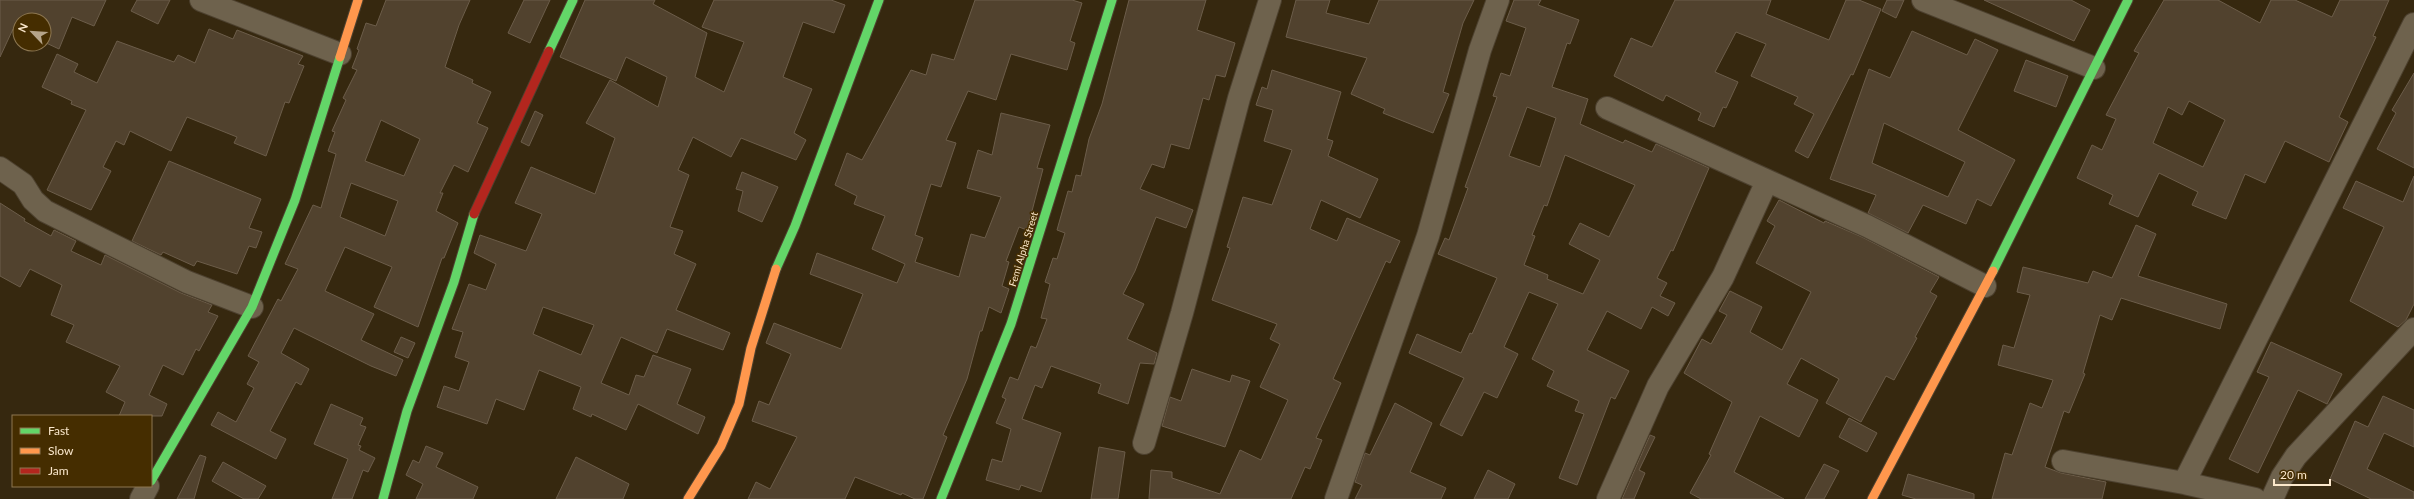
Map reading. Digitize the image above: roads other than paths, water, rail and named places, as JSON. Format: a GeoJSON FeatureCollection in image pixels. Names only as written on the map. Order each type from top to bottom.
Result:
{"type":"FeatureCollection","features":[{"type":"Feature","properties":{"kind":"street"},"geometry":{"type":"LineString","coordinates":[[201,0],[340,54]]}},
{"type":"Feature","properties":{"kind":"street"},"geometry":{"type":"LineString","coordinates":[[152,479],[252,307],[295,200],[358,0]]}},
{"type":"Feature","properties":{"kind":"street"},"geometry":{"type":"LineString","coordinates":[[383,499],[407,411],[454,282],[465,239],[477,206],[573,0]]}},
{"type":"Feature","properties":{"kind":"street"},"geometry":{"type":"LineString","coordinates":[[688,499],[721,446],[739,404],[751,348],[771,279],[795,226],[880,0]]}},
{"type":"Feature","properties":{"kind":"street","name":"Femi Alpha Street"},"geometry":{"type":"LineString","coordinates":[[941,499],[1011,324],[1112,0]]}},
{"type":"Feature","properties":{"kind":"street"},"geometry":{"type":"LineString","coordinates":[[1144,443],[1182,313],[1239,98],[1270,0]]}},
{"type":"Feature","properties":{"kind":"street"},"geometry":{"type":"LineString","coordinates":[[1336,499],[1428,236],[1480,50],[1498,0]]}},
{"type":"Feature","properties":{"kind":"street"},"geometry":{"type":"LineString","coordinates":[[1923,0],[2094,68]]}},
{"type":"Feature","properties":{"kind":"street"},"geometry":{"type":"LineString","coordinates":[[1872,499],[1985,286],[2128,0]]}},
{"type":"Feature","properties":{"kind":"street"},"geometry":{"type":"LineString","coordinates":[[2184,483],[2414,24]]}},
{"type":"Feature","properties":{"kind":"street"},"geometry":{"type":"LineString","coordinates":[[1607,108],[1867,226],[1985,286]]}},
{"type":"Feature","properties":{"kind":"street"},"geometry":{"type":"LineString","coordinates":[[0,168],[23,184],[33,200],[45,211],[187,282],[252,307]]}},
{"type":"Feature","properties":{"kind":"street"},"geometry":{"type":"LineString","coordinates":[[1608,499],[1658,386],[1723,277],[1767,181]]}},
{"type":"Feature","properties":{"kind":"street"},"geometry":{"type":"LineString","coordinates":[[2272,499],[2282,477],[2296,456],[2414,329]]}},
{"type":"Feature","properties":{"kind":"street"},"geometry":{"type":"LineString","coordinates":[[2063,462],[2184,483],[2255,499]]}},
{"type":"Feature","properties":{"kind":"street"},"geometry":{"type":"LineString","coordinates":[[140,499],[147,487]]}}]}
